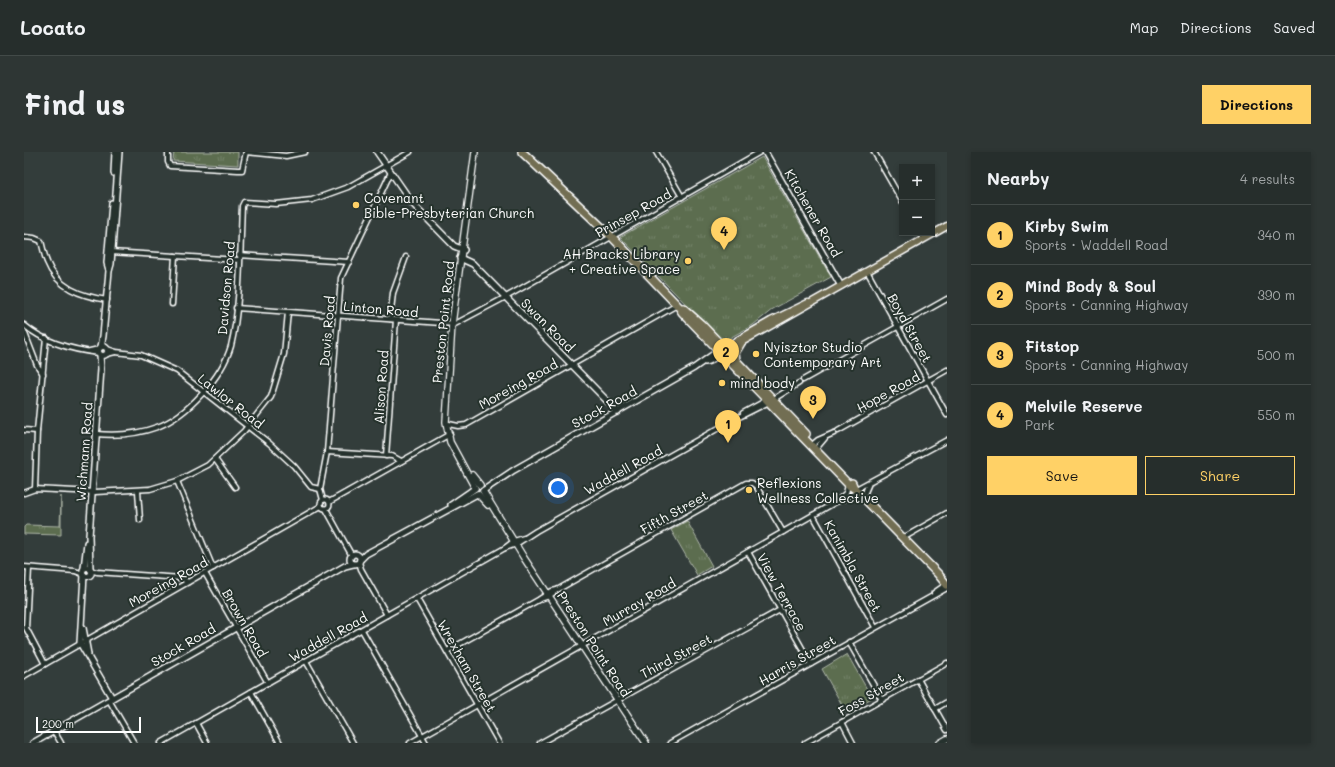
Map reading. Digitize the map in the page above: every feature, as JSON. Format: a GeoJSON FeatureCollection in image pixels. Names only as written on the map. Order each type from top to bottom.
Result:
{"type":"FeatureCollection","features":[{"type":"Feature","properties":{"kind":"highway"},"geometry":{"type":"LineString","coordinates":[[522,152],[612,236],[679,306],[682,312],[722,351],[938,574],[942,575],[947,584]]}},
{"type":"Feature","properties":{"kind":"highway"},"geometry":{"type":"LineString","coordinates":[[736,360],[735,353],[741,343]]}},
{"type":"Feature","properties":{"kind":"highway"},"geometry":{"type":"LineString","coordinates":[[722,351],[736,360],[769,400]]}},
{"type":"Feature","properties":{"kind":"main road","name":"Preston Point Road"},"geometry":{"type":"LineString","coordinates":[[476,152],[453,324],[446,417],[449,434],[479,490],[646,743]]}},
{"type":"Feature","properties":{"kind":"main road","name":"Stock Road"},"geometry":{"type":"LineString","coordinates":[[722,351],[799,306],[811,302],[841,286],[947,226]]}},
{"type":"Feature","properties":{"kind":"main road","name":"Stock Road"},"geometry":{"type":"LineString","coordinates":[[722,351],[741,343],[805,308],[811,302]]}},
{"type":"Feature","properties":{"kind":"main road","name":"Preston Point Road"},"geometry":{"type":"LineString","coordinates":[[449,434],[448,409],[453,324]]}},
{"type":"Feature","properties":{"kind":"main road"},"geometry":{"type":"LineString","coordinates":[[940,743],[947,739]]}},
{"type":"Feature","properties":{"kind":"street","name":"Wichmann Road"},"geometry":{"type":"LineString","coordinates":[[111,699],[89,657],[83,642],[83,630],[103,336],[109,271],[115,152]]}},
{"type":"Feature","properties":{"kind":"street","name":"Wichmann Road"},"geometry":{"type":"LineString","coordinates":[[110,252],[119,152]]}},
{"type":"Feature","properties":{"kind":"street"},"geometry":{"type":"LineString","coordinates":[[168,152],[168,162],[170,166],[242,170],[246,152],[286,156],[305,152]]}},
{"type":"Feature","properties":{"kind":"street"},"geometry":{"type":"LineString","coordinates":[[378,152],[413,204],[452,244],[463,249]]}},
{"type":"Feature","properties":{"kind":"street"},"geometry":{"type":"LineString","coordinates":[[386,165],[410,152]]}},
{"type":"Feature","properties":{"kind":"street"},"geometry":{"type":"LineString","coordinates":[[656,152],[682,197]]}},
{"type":"Feature","properties":{"kind":"street","name":"Prinsep Road"},"geometry":{"type":"LineString","coordinates":[[453,324],[506,297],[760,152]]}},
{"type":"Feature","properties":{"kind":"street","name":"Kitchener Road"},"geometry":{"type":"LineString","coordinates":[[766,152],[841,286]]}},
{"type":"Feature","properties":{"kind":"street"},"geometry":{"type":"LineString","coordinates":[[874,152],[901,200]]}},
{"type":"Feature","properties":{"kind":"street","name":"Davidson Road"},"geometry":{"type":"LineString","coordinates":[[96,434],[124,435],[157,427],[184,411],[221,371],[230,346],[236,308],[242,206],[244,202],[276,204],[312,200],[348,187],[386,165]]}},
{"type":"Feature","properties":{"kind":"street","name":"Davis Road"},"geometry":{"type":"LineString","coordinates":[[323,500],[320,489],[328,452],[341,278],[391,172]]}},
{"type":"Feature","properties":{"kind":"street"},"geometry":{"type":"LineString","coordinates":[[24,237],[34,238],[41,241],[46,262],[63,286],[78,294],[107,300]]}},
{"type":"Feature","properties":{"kind":"street"},"geometry":{"type":"LineString","coordinates":[[110,252],[239,260]]}},
{"type":"Feature","properties":{"kind":"street"},"geometry":{"type":"LineString","coordinates":[[239,254],[349,262]]}},
{"type":"Feature","properties":{"kind":"street"},"geometry":{"type":"LineString","coordinates":[[172,304],[175,256]]}},
{"type":"Feature","properties":{"kind":"street","name":"Alison Road"},"geometry":{"type":"LineString","coordinates":[[386,456],[393,293],[406,258]]}},
{"type":"Feature","properties":{"kind":"street","name":"Swan Road"},"geometry":{"type":"LineString","coordinates":[[462,259],[471,262],[618,412]]}},
{"type":"Feature","properties":{"kind":"street","name":"Boyd Street"},"geometry":{"type":"LineString","coordinates":[[867,271],[947,415]]}},
{"type":"Feature","properties":{"kind":"street"},"geometry":{"type":"LineString","coordinates":[[803,380],[947,299]]}},
{"type":"Feature","properties":{"kind":"street","name":"Moreing Road"},"geometry":{"type":"LineString","coordinates":[[449,424],[458,426],[466,425],[572,364],[679,306]]}},
{"type":"Feature","properties":{"kind":"street","name":"Linton Road"},"geometry":{"type":"LineString","coordinates":[[236,308],[453,324]]}},
{"type":"Feature","properties":{"kind":"street"},"geometry":{"type":"LineString","coordinates":[[24,492],[35,489],[92,492],[150,490],[177,481],[215,459],[248,427],[271,397],[284,354],[288,312]]}},
{"type":"Feature","properties":{"kind":"street","name":"Lawlor Road"},"geometry":{"type":"LineString","coordinates":[[24,325],[46,338],[72,349],[141,355],[157,361],[177,372],[248,427],[294,466],[311,486],[320,489]]}},
{"type":"Feature","properties":{"kind":"street"},"geometry":{"type":"LineString","coordinates":[[24,331],[37,365],[43,374]]}},
{"type":"Feature","properties":{"kind":"street"},"geometry":{"type":"LineString","coordinates":[[35,489],[37,431],[46,338]]}},
{"type":"Feature","properties":{"kind":"street","name":"Stock Road"},"geometry":{"type":"LineString","coordinates":[[33,743],[355,559],[709,361],[722,351]]}},
{"type":"Feature","properties":{"kind":"street","name":"Hope Road"},"geometry":{"type":"LineString","coordinates":[[814,446],[825,438],[947,370]]}},
{"type":"Feature","properties":{"kind":"street","name":"Waddell Road"},"geometry":{"type":"LineString","coordinates":[[161,743],[799,383]]}},
{"type":"Feature","properties":{"kind":"street"},"geometry":{"type":"LineString","coordinates":[[24,430],[37,431]]}},
{"type":"Feature","properties":{"kind":"street"},"geometry":{"type":"LineString","coordinates":[[326,508],[329,506],[329,502],[449,434]]}},
{"type":"Feature","properties":{"kind":"street","name":"Murray Road"},"geometry":{"type":"LineString","coordinates":[[410,743],[947,440]]}},
{"type":"Feature","properties":{"kind":"street"},"geometry":{"type":"LineString","coordinates":[[328,452],[392,456],[401,461]]}},
{"type":"Feature","properties":{"kind":"street"},"geometry":{"type":"LineString","coordinates":[[215,459],[235,487]]}},
{"type":"Feature","properties":{"kind":"street"},"geometry":{"type":"LineString","coordinates":[[177,481],[213,568]]}},
{"type":"Feature","properties":{"kind":"street","name":"Fifth Street"},"geometry":{"type":"LineString","coordinates":[[447,652],[748,483],[752,483],[756,486],[783,532]]}},
{"type":"Feature","properties":{"kind":"street","name":"Murray Road"},"geometry":{"type":"LineString","coordinates":[[836,502],[846,493],[856,490],[869,483]]}},
{"type":"Feature","properties":{"kind":"street"},"geometry":{"type":"LineString","coordinates":[[138,490],[140,520]]}},
{"type":"Feature","properties":{"kind":"street"},"geometry":{"type":"LineString","coordinates":[[329,502],[323,500],[321,506],[326,508],[387,615]]}},
{"type":"Feature","properties":{"kind":"street","name":"Moreing Road"},"geometry":{"type":"LineString","coordinates":[[24,676],[321,506]]}},
{"type":"Feature","properties":{"kind":"street"},"geometry":{"type":"LineString","coordinates":[[903,538],[947,513]]}},
{"type":"Feature","properties":{"kind":"street","name":"Kanimbla Street"},"geometry":{"type":"LineString","coordinates":[[813,515],[876,627]]}},
{"type":"Feature","properties":{"kind":"street","name":"View Terrace"},"geometry":{"type":"LineString","coordinates":[[748,552],[811,664]]}},
{"type":"Feature","properties":{"kind":"street"},"geometry":{"type":"LineString","coordinates":[[45,664],[25,628],[26,568],[181,578],[188,582]]}},
{"type":"Feature","properties":{"kind":"street","name":"Brown Road"},"geometry":{"type":"LineString","coordinates":[[205,573],[268,683]]}},
{"type":"Feature","properties":{"kind":"street","name":"Harris Street"},"geometry":{"type":"LineString","coordinates":[[670,743],[934,594],[947,584]]}},
{"type":"Feature","properties":{"kind":"street","name":"Wrexham Street"},"geometry":{"type":"LineString","coordinates":[[417,598],[499,743]]}},
{"type":"Feature","properties":{"kind":"street","name":"Third Street"},"geometry":{"type":"LineString","coordinates":[[540,743],[660,675],[684,665],[780,610]]}},
{"type":"Feature","properties":{"kind":"street"},"geometry":{"type":"LineString","coordinates":[[362,630],[426,743]]}},
{"type":"Feature","properties":{"kind":"street"},"geometry":{"type":"LineString","coordinates":[[849,642],[882,700]]}},
{"type":"Feature","properties":{"kind":"street"},"geometry":{"type":"LineString","coordinates":[[306,661],[353,743]]}},
{"type":"Feature","properties":{"kind":"street","name":"Foss Street"},"geometry":{"type":"LineString","coordinates":[[805,743],[947,663]]}},
{"type":"Feature","properties":{"kind":"street"},"geometry":{"type":"LineString","coordinates":[[918,679],[947,730]]}},
{"type":"Feature","properties":{"kind":"street"},"geometry":{"type":"LineString","coordinates":[[251,692],[280,743]]}},
{"type":"Feature","properties":{"kind":"street"},"geometry":{"type":"LineString","coordinates":[[111,699],[134,743]]}},
{"type":"Feature","properties":{"kind":"street"},"geometry":{"type":"LineString","coordinates":[[935,709],[947,702]]}},
{"type":"Feature","properties":{"kind":"street"},"geometry":{"type":"LineString","coordinates":[[842,722],[853,743]]}},
{"type":"Feature","properties":{"kind":"street"},"geometry":{"type":"LineString","coordinates":[[196,723],[207,743]]}},
{"type":"Feature","properties":{"kind":"street"},"geometry":{"type":"LineString","coordinates":[[54,731],[61,743]]}},
{"type":"Feature","properties":{"kind":"green space"},"geometry":{"type":"Polygon","coordinates":[[[174,152],[238,152],[238,165],[173,161],[174,152]]]}},
{"type":"Feature","properties":{"kind":"green space"},"geometry":{"type":"Polygon","coordinates":[[[762,157],[831,277],[773,309],[753,325],[722,341],[620,237],[762,157]]]}},
{"type":"Feature","properties":{"kind":"green space"},"geometry":{"type":"Polygon","coordinates":[[[61,496],[61,535],[24,534],[24,527],[26,525],[60,526],[61,496]]]}},
{"type":"Feature","properties":{"kind":"green space"},"geometry":{"type":"Polygon","coordinates":[[[687,521],[712,566],[697,575],[671,530],[687,521]]]}},
{"type":"Feature","properties":{"kind":"green space"},"geometry":{"type":"Polygon","coordinates":[[[847,654],[872,698],[846,712],[822,669],[847,654]]]}},
{"type":"Feature","properties":{"kind":"place","name":"Covenant Bible-Presbyterian Church"},"geometry":{"type":"Point","coordinates":[356,205]}},
{"type":"Feature","properties":{"kind":"place","name":"Melvile Reserve"},"geometry":{"type":"Point","coordinates":[724,250]}},
{"type":"Feature","properties":{"kind":"place","name":"AH Bracks Library + Creative Space"},"geometry":{"type":"Point","coordinates":[688,261]}},
{"type":"Feature","properties":{"kind":"place","name":"Nyisztor Studio Contemporary Art"},"geometry":{"type":"Point","coordinates":[756,354]}},
{"type":"Feature","properties":{"kind":"place","name":"Mind Body & Soul"},"geometry":{"type":"Point","coordinates":[726,371]}},
{"type":"Feature","properties":{"kind":"place","name":"mind body"},"geometry":{"type":"Point","coordinates":[722,383]}},
{"type":"Feature","properties":{"kind":"place","name":"Fitstop"},"geometry":{"type":"Point","coordinates":[813,419]}},
{"type":"Feature","properties":{"kind":"place","name":"Kirby Swim"},"geometry":{"type":"Point","coordinates":[728,443]}},
{"type":"Feature","properties":{"kind":"place","name":"Reflexions Wellness Collective"},"geometry":{"type":"Point","coordinates":[749,490]}}]}
